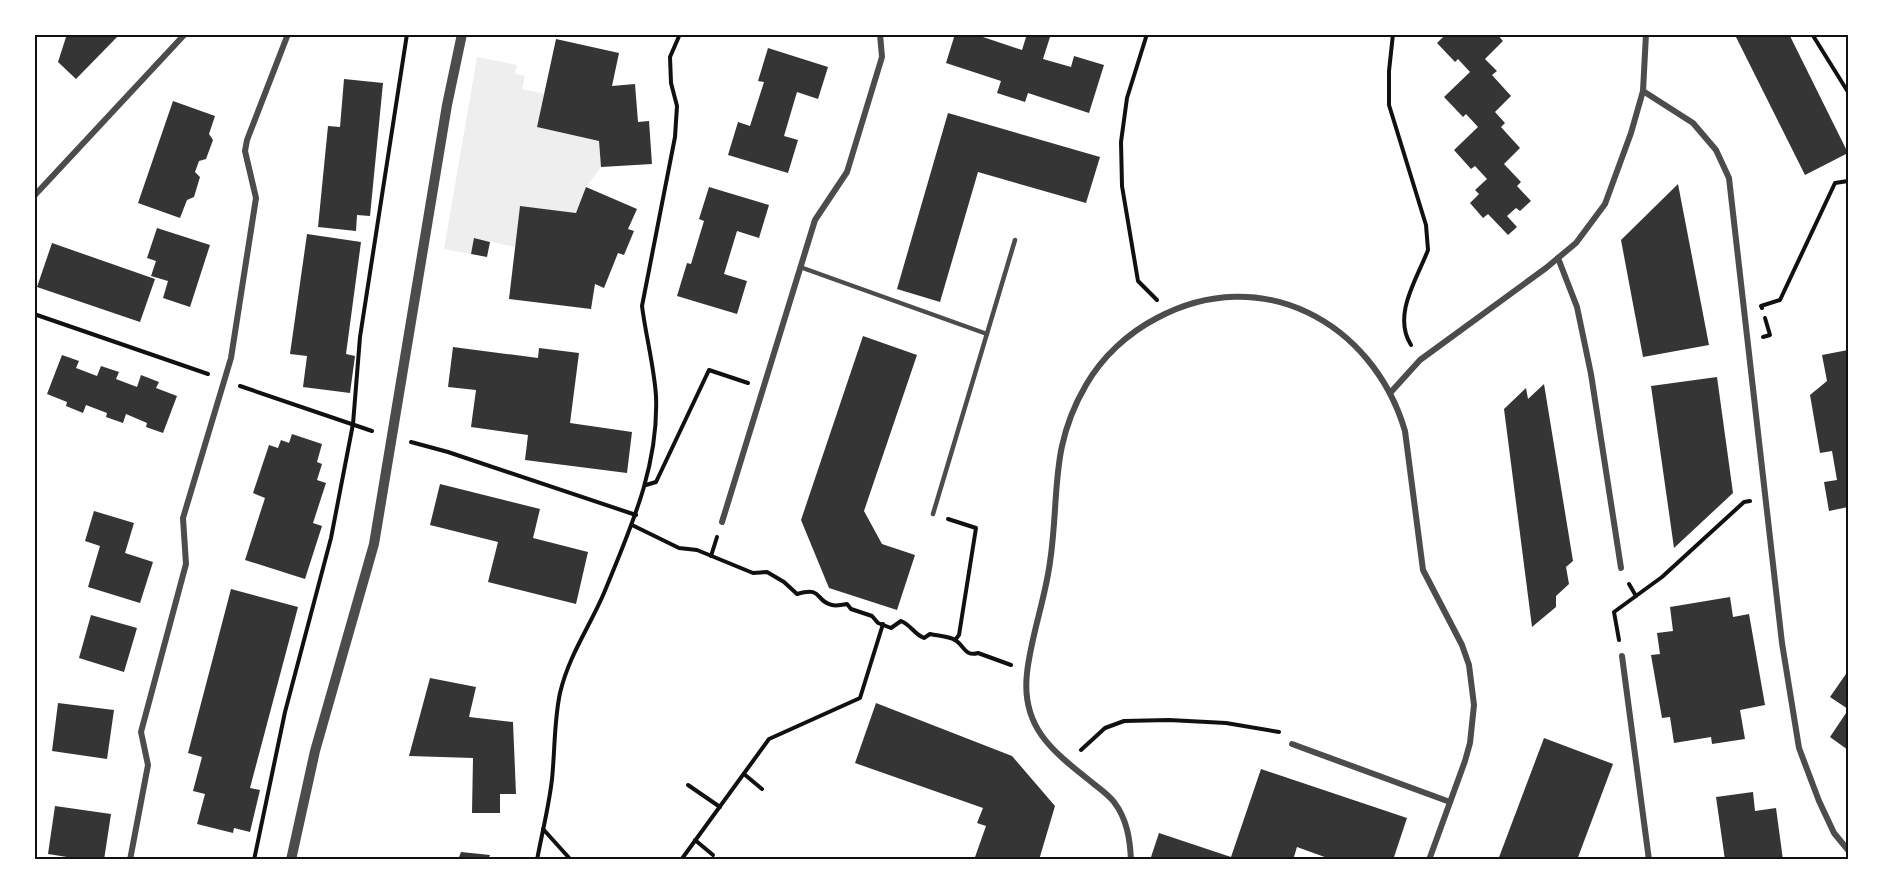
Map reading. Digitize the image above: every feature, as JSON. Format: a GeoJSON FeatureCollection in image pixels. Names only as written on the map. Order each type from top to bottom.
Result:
{"type":"FeatureCollection","features":[{"type":"Feature","properties":{"kind":"street"},"geometry":{"type":"LineString","coordinates":[[34,196],[185,34]]}},
{"type":"Feature","properties":{"kind":"street"},"geometry":{"type":"LineString","coordinates":[[130,860],[148,765],[141,732],[186,564],[183,518],[231,358],[256,198],[244,151],[288,34]]}},
{"type":"Feature","properties":{"kind":"street"},"geometry":{"type":"LineString","coordinates":[[291,860],[315,751],[374,544],[445,117],[462,34]]}},
{"type":"Feature","properties":{"kind":"street"},"geometry":{"type":"LineString","coordinates":[[722,522],[815,220],[847,171],[882,57],[880,34]]}},
{"type":"Feature","properties":{"kind":"street"},"geometry":{"type":"LineString","coordinates":[[1391,392],[1420,360],[1576,243],[1605,204],[1631,133],[1642,91],[1646,34]]}},
{"type":"Feature","properties":{"kind":"street"},"geometry":{"type":"LineString","coordinates":[[1642,91],[1693,123],[1716,150],[1730,178],[1782,643],[1799,748],[1834,833],[1848,850]]}},
{"type":"Feature","properties":{"kind":"street"},"geometry":{"type":"LineString","coordinates":[[1558,258],[1577,307],[1592,374],[1621,568]]}},
{"type":"Feature","properties":{"kind":"street"},"geometry":{"type":"LineString","coordinates":[[1131,860],[1128,831],[1114,802],[1047,744],[1031,717],[1027,702],[1027,670],[1050,562],[1059,456],[1074,405],[1104,360],[1123,341],[1144,324],[1168,312],[1192,303],[1233,298],[1266,300],[1292,306],[1340,331],[1377,369],[1391,392],[1405,430],[1424,570],[1462,645],[1473,685],[1474,705],[1470,743],[1429,860]]}},
{"type":"Feature","properties":{"kind":"street"},"geometry":{"type":"LineString","coordinates":[[1622,656],[1649,860]]}},
{"type":"Feature","properties":{"kind":"street"},"geometry":{"type":"LineString","coordinates":[[1292,744],[1450,802]]}},
{"type":"Feature","properties":{"kind":"lane"},"geometry":{"type":"LineString","coordinates":[[933,514],[1015,240]]}},
{"type":"Feature","properties":{"kind":"lane"},"geometry":{"type":"LineString","coordinates":[[800,267],[987,334]]}},
{"type":"Feature","properties":{"kind":"path"},"geometry":{"type":"LineString","coordinates":[[254,860],[285,712],[331,537],[352,424],[365,303],[408,34]]}},
{"type":"Feature","properties":{"kind":"path"},"geometry":{"type":"LineString","coordinates":[[537,860],[552,778],[554,737],[560,694],[571,657],[598,606],[636,515],[645,485],[655,434],[656,398],[642,306],[675,137],[677,106],[671,83],[670,57],[680,34]]}},
{"type":"Feature","properties":{"kind":"path"},"geometry":{"type":"LineString","coordinates":[[1147,34],[1127,99],[1121,142],[1122,186],[1138,281],[1168,312]]}},
{"type":"Feature","properties":{"kind":"path"},"geometry":{"type":"LineString","coordinates":[[1393,34],[1389,71],[1389,105],[1426,225],[1428,240],[1428,250],[1403,311],[1406,337],[1420,360]]}},
{"type":"Feature","properties":{"kind":"path"},"geometry":{"type":"LineString","coordinates":[[1812,34],[1848,92]]}},
{"type":"Feature","properties":{"kind":"path"},"geometry":{"type":"LineString","coordinates":[[1780,300],[1835,183],[1848,181]]}},
{"type":"Feature","properties":{"kind":"path"},"geometry":{"type":"LineString","coordinates":[[34,314],[185,367]]}},
{"type":"Feature","properties":{"kind":"path"},"geometry":{"type":"LineString","coordinates":[[645,485],[656,482],[709,370],[763,388]]}},
{"type":"Feature","properties":{"kind":"path"},"geometry":{"type":"LineString","coordinates":[[251,390],[347,422]]}},
{"type":"Feature","properties":{"kind":"path"},"geometry":{"type":"LineString","coordinates":[[409,442],[448,452],[636,515]]}},
{"type":"Feature","properties":{"kind":"path"},"geometry":{"type":"LineString","coordinates":[[1622,656],[1614,612],[1662,578],[1744,502],[1765,497]]}},
{"type":"Feature","properties":{"kind":"path"},"geometry":{"type":"LineString","coordinates":[[951,520],[976,528],[959,635],[955,640]]}},
{"type":"Feature","properties":{"kind":"path"},"geometry":{"type":"LineString","coordinates":[[632,525],[679,548],[697,550],[753,573],[766,572],[784,582],[797,594],[809,590],[833,606],[847,604],[851,609],[872,616],[878,623],[891,627],[901,621],[924,638],[930,634],[955,640],[967,653],[973,655],[978,653],[1027,670]]}},
{"type":"Feature","properties":{"kind":"path"},"geometry":{"type":"LineString","coordinates":[[681,860],[769,739],[860,698],[883,624]]}},
{"type":"Feature","properties":{"kind":"path"},"geometry":{"type":"LineString","coordinates":[[1068,763],[1106,728],[1124,721],[1169,720],[1226,723],[1283,733],[1292,744]]}},
{"type":"Feature","properties":{"kind":"path"},"geometry":{"type":"LineString","coordinates":[[744,774],[762,789]]}},
{"type":"Feature","properties":{"kind":"path"},"geometry":{"type":"LineString","coordinates":[[688,785],[720,807]]}},
{"type":"Feature","properties":{"kind":"path"},"geometry":{"type":"LineString","coordinates":[[543,829],[571,860]]}},
{"type":"Feature","properties":{"kind":"path"},"geometry":{"type":"LineString","coordinates":[[695,840],[713,855]]}},
{"type":"Feature","properties":{"kind":"shaded area"},"geometry":{"type":"Polygon","coordinates":[[[477,57],[517,65],[515,74],[525,76],[522,89],[544,94],[537,127],[599,141],[601,167],[586,187],[576,213],[520,206],[515,247],[475,238],[471,254],[444,249],[477,57]]]}},
{"type":"Feature","properties":{"kind":"building"},"geometry":{"type":"Polygon","coordinates":[[[67,34],[120,34],[76,79],[58,62],[67,34]]]}},
{"type":"Feature","properties":{"kind":"building"},"geometry":{"type":"Polygon","coordinates":[[[955,34],[974,34],[1022,50],[1027,34],[1051,34],[1043,59],[1071,67],[1074,56],[1104,65],[1089,113],[1028,93],[1025,102],[997,93],[1001,81],[946,63],[955,34]]]}},
{"type":"Feature","properties":{"kind":"building"},"geometry":{"type":"Polygon","coordinates":[[[1446,34],[1497,34],[1503,41],[1485,59],[1497,71],[1492,75],[1511,96],[1495,112],[1505,123],[1501,127],[1520,148],[1504,164],[1521,182],[1517,186],[1531,201],[1520,211],[1516,208],[1507,216],[1517,227],[1508,235],[1488,214],[1483,218],[1470,203],[1479,194],[1475,190],[1487,179],[1475,166],[1471,169],[1454,150],[1478,127],[1466,114],[1463,117],[1444,97],[1470,72],[1458,59],[1455,62],[1437,43],[1446,34]]]}},
{"type":"Feature","properties":{"kind":"building"},"geometry":{"type":"Polygon","coordinates":[[[1741,34],[1789,34],[1848,153],[1805,175],[1736,37],[1741,34]]]}},
{"type":"Feature","properties":{"kind":"building"},"geometry":{"type":"Polygon","coordinates":[[[556,39],[619,53],[612,86],[635,84],[638,122],[649,121],[652,164],[601,167],[599,141],[537,127],[556,39]]]}},
{"type":"Feature","properties":{"kind":"building"},"geometry":{"type":"Polygon","coordinates":[[[768,48],[828,67],[818,99],[797,92],[784,136],[798,140],[788,173],[728,155],[738,122],[750,126],[764,82],[758,81],[768,48]]]}},
{"type":"Feature","properties":{"kind":"building"},"geometry":{"type":"Polygon","coordinates":[[[344,79],[383,83],[370,216],[357,215],[356,231],[318,227],[328,126],[340,127],[344,79]]]}},
{"type":"Feature","properties":{"kind":"building"},"geometry":{"type":"Polygon","coordinates":[[[173,101],[215,116],[209,134],[213,140],[206,159],[199,161],[195,172],[200,177],[194,197],[187,200],[180,218],[138,203],[173,101]]]}},
{"type":"Feature","properties":{"kind":"building"},"geometry":{"type":"Polygon","coordinates":[[[948,113],[1100,157],[1086,203],[978,172],[940,302],[897,289],[948,113]]]}},
{"type":"Feature","properties":{"kind":"building"},"geometry":{"type":"Polygon","coordinates":[[[1678,184],[1709,345],[1643,357],[1621,240],[1678,184]]]}},
{"type":"Feature","properties":{"kind":"building"},"geometry":{"type":"Polygon","coordinates":[[[586,187],[637,209],[628,229],[634,231],[624,255],[618,253],[604,288],[595,284],[591,309],[509,299],[520,206],[576,213],[586,187]]]}},
{"type":"Feature","properties":{"kind":"building"},"geometry":{"type":"Polygon","coordinates":[[[709,187],[769,205],[759,238],[737,231],[724,274],[747,281],[737,314],[677,296],[687,263],[691,264],[704,221],[699,219],[709,187]]]}},
{"type":"Feature","properties":{"kind":"building"},"geometry":{"type":"Polygon","coordinates":[[[157,228],[210,245],[190,307],[163,298],[168,281],[151,276],[156,261],[147,258],[157,228]]]}},
{"type":"Feature","properties":{"kind":"building"},"geometry":{"type":"Polygon","coordinates":[[[307,234],[361,242],[346,354],[355,356],[350,393],[303,387],[307,356],[290,354],[307,234]]]}},
{"type":"Feature","properties":{"kind":"building"},"geometry":{"type":"Polygon","coordinates":[[[474,238],[490,242],[487,257],[471,254],[474,238]]]}},
{"type":"Feature","properties":{"kind":"building"},"geometry":{"type":"Polygon","coordinates":[[[52,243],[155,279],[140,322],[37,287],[52,243]]]}},
{"type":"Feature","properties":{"kind":"building"},"geometry":{"type":"Polygon","coordinates":[[[863,336],[917,355],[864,511],[882,544],[915,555],[897,610],[829,588],[801,520],[863,336]]]}},
{"type":"Feature","properties":{"kind":"building"},"geometry":{"type":"Polygon","coordinates":[[[453,347],[538,358],[539,348],[579,353],[570,423],[632,432],[627,473],[525,460],[528,435],[471,427],[476,390],[448,387],[453,347]]]}},
{"type":"Feature","properties":{"kind":"building"},"geometry":{"type":"Polygon","coordinates":[[[1848,350],[1848,507],[1829,511],[1824,482],[1837,480],[1832,451],[1820,453],[1810,395],[1827,381],[1822,355],[1848,350]]]}},
{"type":"Feature","properties":{"kind":"building"},"geometry":{"type":"Polygon","coordinates":[[[62,355],[79,361],[76,368],[97,376],[101,366],[119,372],[116,379],[137,387],[141,375],[159,382],[156,388],[177,396],[163,433],[146,427],[147,423],[126,414],[123,423],[106,417],[107,413],[86,405],[83,413],[66,406],[67,402],[47,394],[62,355]]]}},
{"type":"Feature","properties":{"kind":"building"},"geometry":{"type":"Polygon","coordinates":[[[1717,377],[1733,493],[1674,548],[1651,386],[1717,377]]]}},
{"type":"Feature","properties":{"kind":"building"},"geometry":{"type":"Polygon","coordinates":[[[1544,384],[1573,561],[1566,567],[1569,584],[1556,596],[1556,607],[1532,627],[1504,409],[1526,388],[1528,399],[1544,384]]]}},
{"type":"Feature","properties":{"kind":"building"},"geometry":{"type":"Polygon","coordinates":[[[292,434],[322,444],[317,462],[322,464],[317,480],[326,483],[313,523],[322,526],[305,579],[245,560],[265,498],[253,493],[269,445],[278,448],[281,440],[289,443],[292,434]]]}},
{"type":"Feature","properties":{"kind":"building"},"geometry":{"type":"Polygon","coordinates":[[[440,484],[540,509],[533,538],[588,552],[576,604],[488,582],[498,542],[430,525],[440,484]]]}},
{"type":"Feature","properties":{"kind":"building"},"geometry":{"type":"Polygon","coordinates":[[[94,511],[134,523],[125,553],[153,562],[140,603],[88,587],[100,546],[85,541],[94,511]]]}},
{"type":"Feature","properties":{"kind":"building"},"geometry":{"type":"Polygon","coordinates":[[[231,589],[298,607],[250,788],[260,790],[250,832],[234,828],[233,833],[197,824],[205,794],[193,791],[202,757],[188,753],[231,589]]]}},
{"type":"Feature","properties":{"kind":"building"},"geometry":{"type":"Polygon","coordinates":[[[1730,597],[1733,617],[1749,614],[1765,705],[1740,710],[1745,739],[1712,744],[1711,737],[1674,743],[1670,717],[1662,718],[1651,655],[1660,654],[1657,633],[1673,631],[1670,607],[1730,597]]]}},
{"type":"Feature","properties":{"kind":"building"},"geometry":{"type":"Polygon","coordinates":[[[91,615],[137,628],[124,672],[79,658],[91,615]]]}},
{"type":"Feature","properties":{"kind":"building"},"geometry":{"type":"Polygon","coordinates":[[[1848,671],[1848,709],[1830,697],[1848,671]]]}},
{"type":"Feature","properties":{"kind":"building"},"geometry":{"type":"Polygon","coordinates":[[[430,678],[476,687],[469,717],[513,722],[516,794],[500,794],[500,813],[472,813],[473,758],[409,756],[430,678]]]}},
{"type":"Feature","properties":{"kind":"building"},"geometry":{"type":"Polygon","coordinates":[[[58,703],[114,710],[107,759],[52,751],[58,703]]]}},
{"type":"Feature","properties":{"kind":"building"},"geometry":{"type":"Polygon","coordinates":[[[876,703],[1012,756],[1055,806],[1039,860],[974,860],[986,826],[977,823],[983,808],[855,763],[876,703]]]}},
{"type":"Feature","properties":{"kind":"building"},"geometry":{"type":"Polygon","coordinates":[[[1848,710],[1848,750],[1830,737],[1848,710]]]}},
{"type":"Feature","properties":{"kind":"building"},"geometry":{"type":"Polygon","coordinates":[[[1544,738],[1613,764],[1577,860],[1498,860],[1544,738]]]}},
{"type":"Feature","properties":{"kind":"building"},"geometry":{"type":"Polygon","coordinates":[[[1261,769],[1407,818],[1393,860],[1333,860],[1297,847],[1293,860],[1150,860],[1159,833],[1231,857],[1261,769]]]}},
{"type":"Feature","properties":{"kind":"building"},"geometry":{"type":"Polygon","coordinates":[[[1753,792],[1755,811],[1776,808],[1783,860],[1725,860],[1716,797],[1753,792]]]}},
{"type":"Feature","properties":{"kind":"building"},"geometry":{"type":"Polygon","coordinates":[[[55,806],[111,814],[104,860],[86,860],[48,854],[55,806]]]}},
{"type":"Feature","properties":{"kind":"building"},"geometry":{"type":"Polygon","coordinates":[[[461,852],[490,855],[488,860],[458,860],[461,852]]]}}]}
